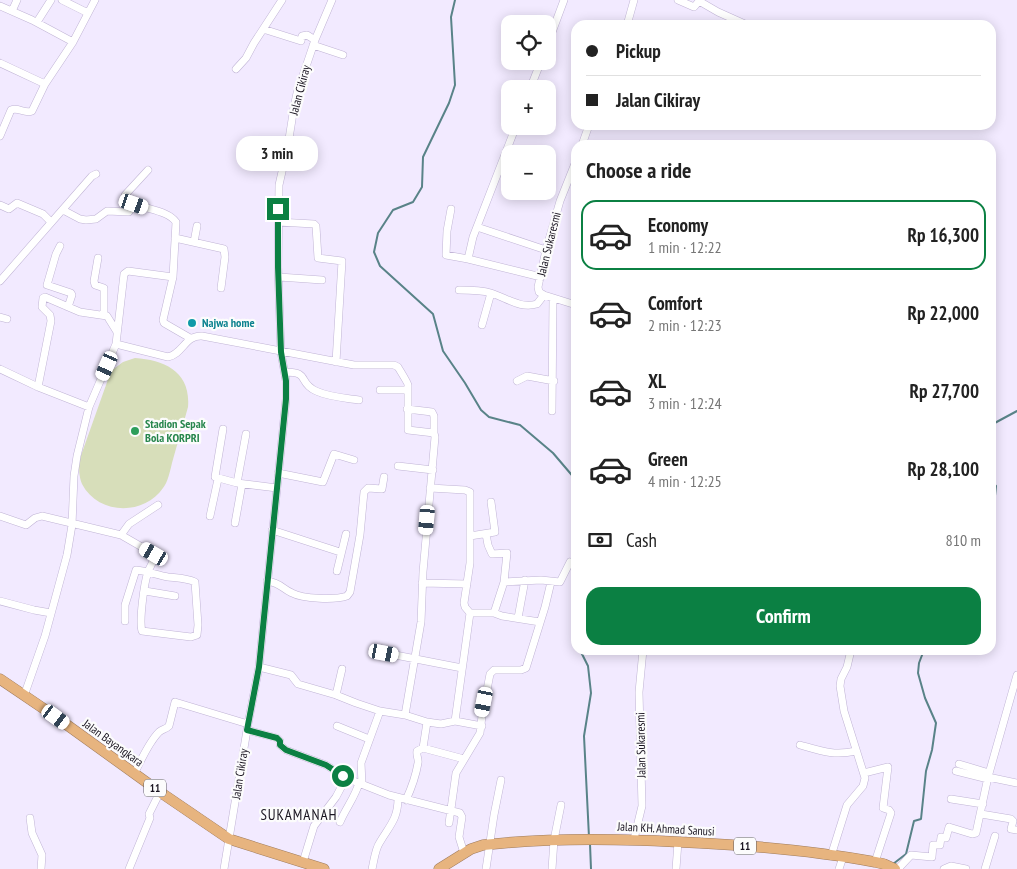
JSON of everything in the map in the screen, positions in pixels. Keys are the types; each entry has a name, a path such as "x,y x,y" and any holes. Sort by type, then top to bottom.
{"highway":[{"name":"Jalan Bayangkara","path":"0,679 134,774 229,838 324,869"},
{"name":"Jalan KH. Ahmad Sanusi","path":"439,869 477,846 606,838 757,847 843,857 889,866"}],"street":[{"path":"12,11 17,0"},
{"path":"37,22 51,0"},
{"path":"62,0 88,13"},
{"path":"0,136 4,117 13,109 32,111 45,84 73,42 95,0"},
{"path":"236,69 246,58 282,0"},
{"name":"Jalan Cikiray","path":"224,869 247,727 259,667 286,399 285,372 281,352 278,277 279,185 294,107 314,42 332,0"},
{"path":"556,22 564,0"},
{"path":"628,20 634,0"},
{"path":"678,0 694,7 700,1 735,20"},
{"path":"0,6 37,22 73,42"},
{"path":"263,29 301,41 303,36 307,35 314,42 343,55"},
{"path":"0,63 45,84"},
{"path":"468,259 477,227 513,135"},
{"path":"148,170 125,195 126,200 172,217 176,222 172,277 163,320 164,323 190,338"},
{"path":"0,280 92,176 96,174"},
{"name":"Jalan Sukaresmi","path":"571,174 560,201 546,250 538,290 544,295 571,303"},
{"path":"0,205 9,209 17,203 43,214 51,222"},
{"path":"63,210 82,220 93,220 107,211 129,212 134,204"},
{"path":"451,209 447,231 446,255 540,277"},
{"path":"278,222 314,224 318,258 342,261 336,362"},
{"path":"194,242 197,226"},
{"path":"477,227 546,250"},
{"path":"175,238 225,250 221,288"},
{"path":"60,246 46,285 71,293 68,307"},
{"path":"98,258 94,281 96,285 104,288 104,315"},
{"path":"24,696 52,613 67,555 72,525 75,466 89,407 116,344 124,272 172,277"},
{"path":"278,277 322,280"},
{"path":"459,290 479,290 506,297 511,302 532,305 539,303 544,295"},
{"path":"482,325 491,293"},
{"path":"38,388 51,321 50,315 42,308 42,299 46,297 80,312 104,315 110,319 117,332"},
{"path":"552,411 554,298"},
{"path":"116,344 168,357 176,354 190,338 202,336 354,365 396,366 407,382 408,430 434,432"},
{"path":"0,369 38,388 89,407"},
{"path":"285,372 302,374 308,387 318,392 359,400"},
{"path":"517,381 527,376 554,381"},
{"path":"380,390 408,390"},
{"path":"405,715 421,622 422,583 433,470 434,432 434,416 432,412 407,409"},
{"path":"223,429 214,474 218,479 240,484 277,488"},
{"path":"235,522 246,434"},
{"path":"278,473 323,482 334,454 354,460"},
{"path":"398,466 433,470"},
{"path":"267,582 280,584 289,592 298,596 345,598 349,595 360,535 364,492 368,488 382,489 384,478"},
{"path":"210,516 218,479"},
{"path":"430,488 468,491 470,502 470,563 464,605 470,613 455,721"},
{"path":"470,536 493,533 495,530 491,502"},
{"path":"121,535 129,524 158,505"},
{"path":"0,516 26,525 34,518 42,516 72,525 121,535 154,554 154,560 148,572 145,591 142,631 191,637 197,635 195,582 148,572 138,570 134,572 125,605 125,622"},
{"path":"272,530 340,552"},
{"path":"337,571 340,552 346,534"},
{"path":"486,534 492,554 508,553 504,582 494,613"},
{"path":"504,582 525,580 561,582 570,562"},
{"path":"518,618 525,580"},
{"path":"449,823 456,773 480,734 491,672 494,670 521,670 526,668 551,582"},
{"path":"422,583 467,584"},
{"path":"145,591 175,596"},
{"path":"0,601 52,613"},
{"path":"470,613 494,613 540,622"},
{"path":"384,653 462,668"},
{"name":"Jalan Sukaresmi","path":"634,839 642,800 639,687 642,655"},
{"path":"831,856 847,806 863,786 865,778 844,711 840,686 850,655"},
{"path":"259,667 291,675 298,684 380,711 441,724 455,721 482,726"},
{"path":"336,695 342,669"},
{"path":"864,772 888,767 883,808 891,814 889,866 911,855 932,857 933,845 940,845 940,838 946,838 949,827 972,834 976,833 989,776 1017,676"},
{"path":"134,774 146,750 159,733 169,726 175,702 180,703 277,738 280,741 280,745 286,750 326,765 346,778 398,798 461,814 459,837 464,853"},
{"path":"340,822 344,811 361,783 360,763 380,711"},
{"path":"423,748 428,722"},
{"path":"337,726 369,739"},
{"path":"800,745 828,753 838,754 856,751"},
{"path":"406,800 419,761 416,755 417,751 423,748 464,759"},
{"path":"957,768 1017,783"},
{"path":"303,862 312,837 312,830 336,797 346,778"},
{"path":"486,869 501,780"},
{"path":"129,868 150,818 149,814 160,792"},
{"path":"372,869 379,843 395,819 398,809 398,798"},
{"path":"951,799 983,804"},
{"path":"552,869 554,840 561,805"},
{"path":"981,814 1011,819 1013,821 1011,829 1017,830"},
{"path":"30,818 32,833 42,855 41,869"},
{"path":"985,869 995,836"},
{"path":"676,869 678,842"},
{"path":"839,869 843,857"},
{"path":"944,869 951,866 966,869"}],"green space":[{"name":"Stadion Sepak Bola KORPRI","path":"135,358 166,365 174,370 185,385 188,395 188,407 165,486 145,504 121,508 99,502 89,494 81,481 79,461 111,371 123,362"}],"waterway":[{"path":"455,0 451,17 455,85 449,103 423,157 422,187 413,202 393,210 378,233 374,252 380,266 433,314 443,351 481,410 489,417 520,425 553,453 571,474"},
{"path":"996,422 1017,411"},
{"path":"582,655 588,666 591,693 584,736 589,837"},
{"path":"893,864 906,854 914,821 921,819 926,771 932,750 936,723 925,698 918,673 922,655"},
{"path":"590,844 591,869"}],"place":[{"name":"Najwa home","path":"192,323"},
{"name":"Stadion Sepak Bola KORPRI","path":"135,431"}],"district":[{"name":"SUKAMANAH","path":"299,815"}],"route":[{"path":"278,209 281,352 286,381 286,399 259,667 247,730 277,738 280,741 280,745 286,750 326,765 343,776"}]}
